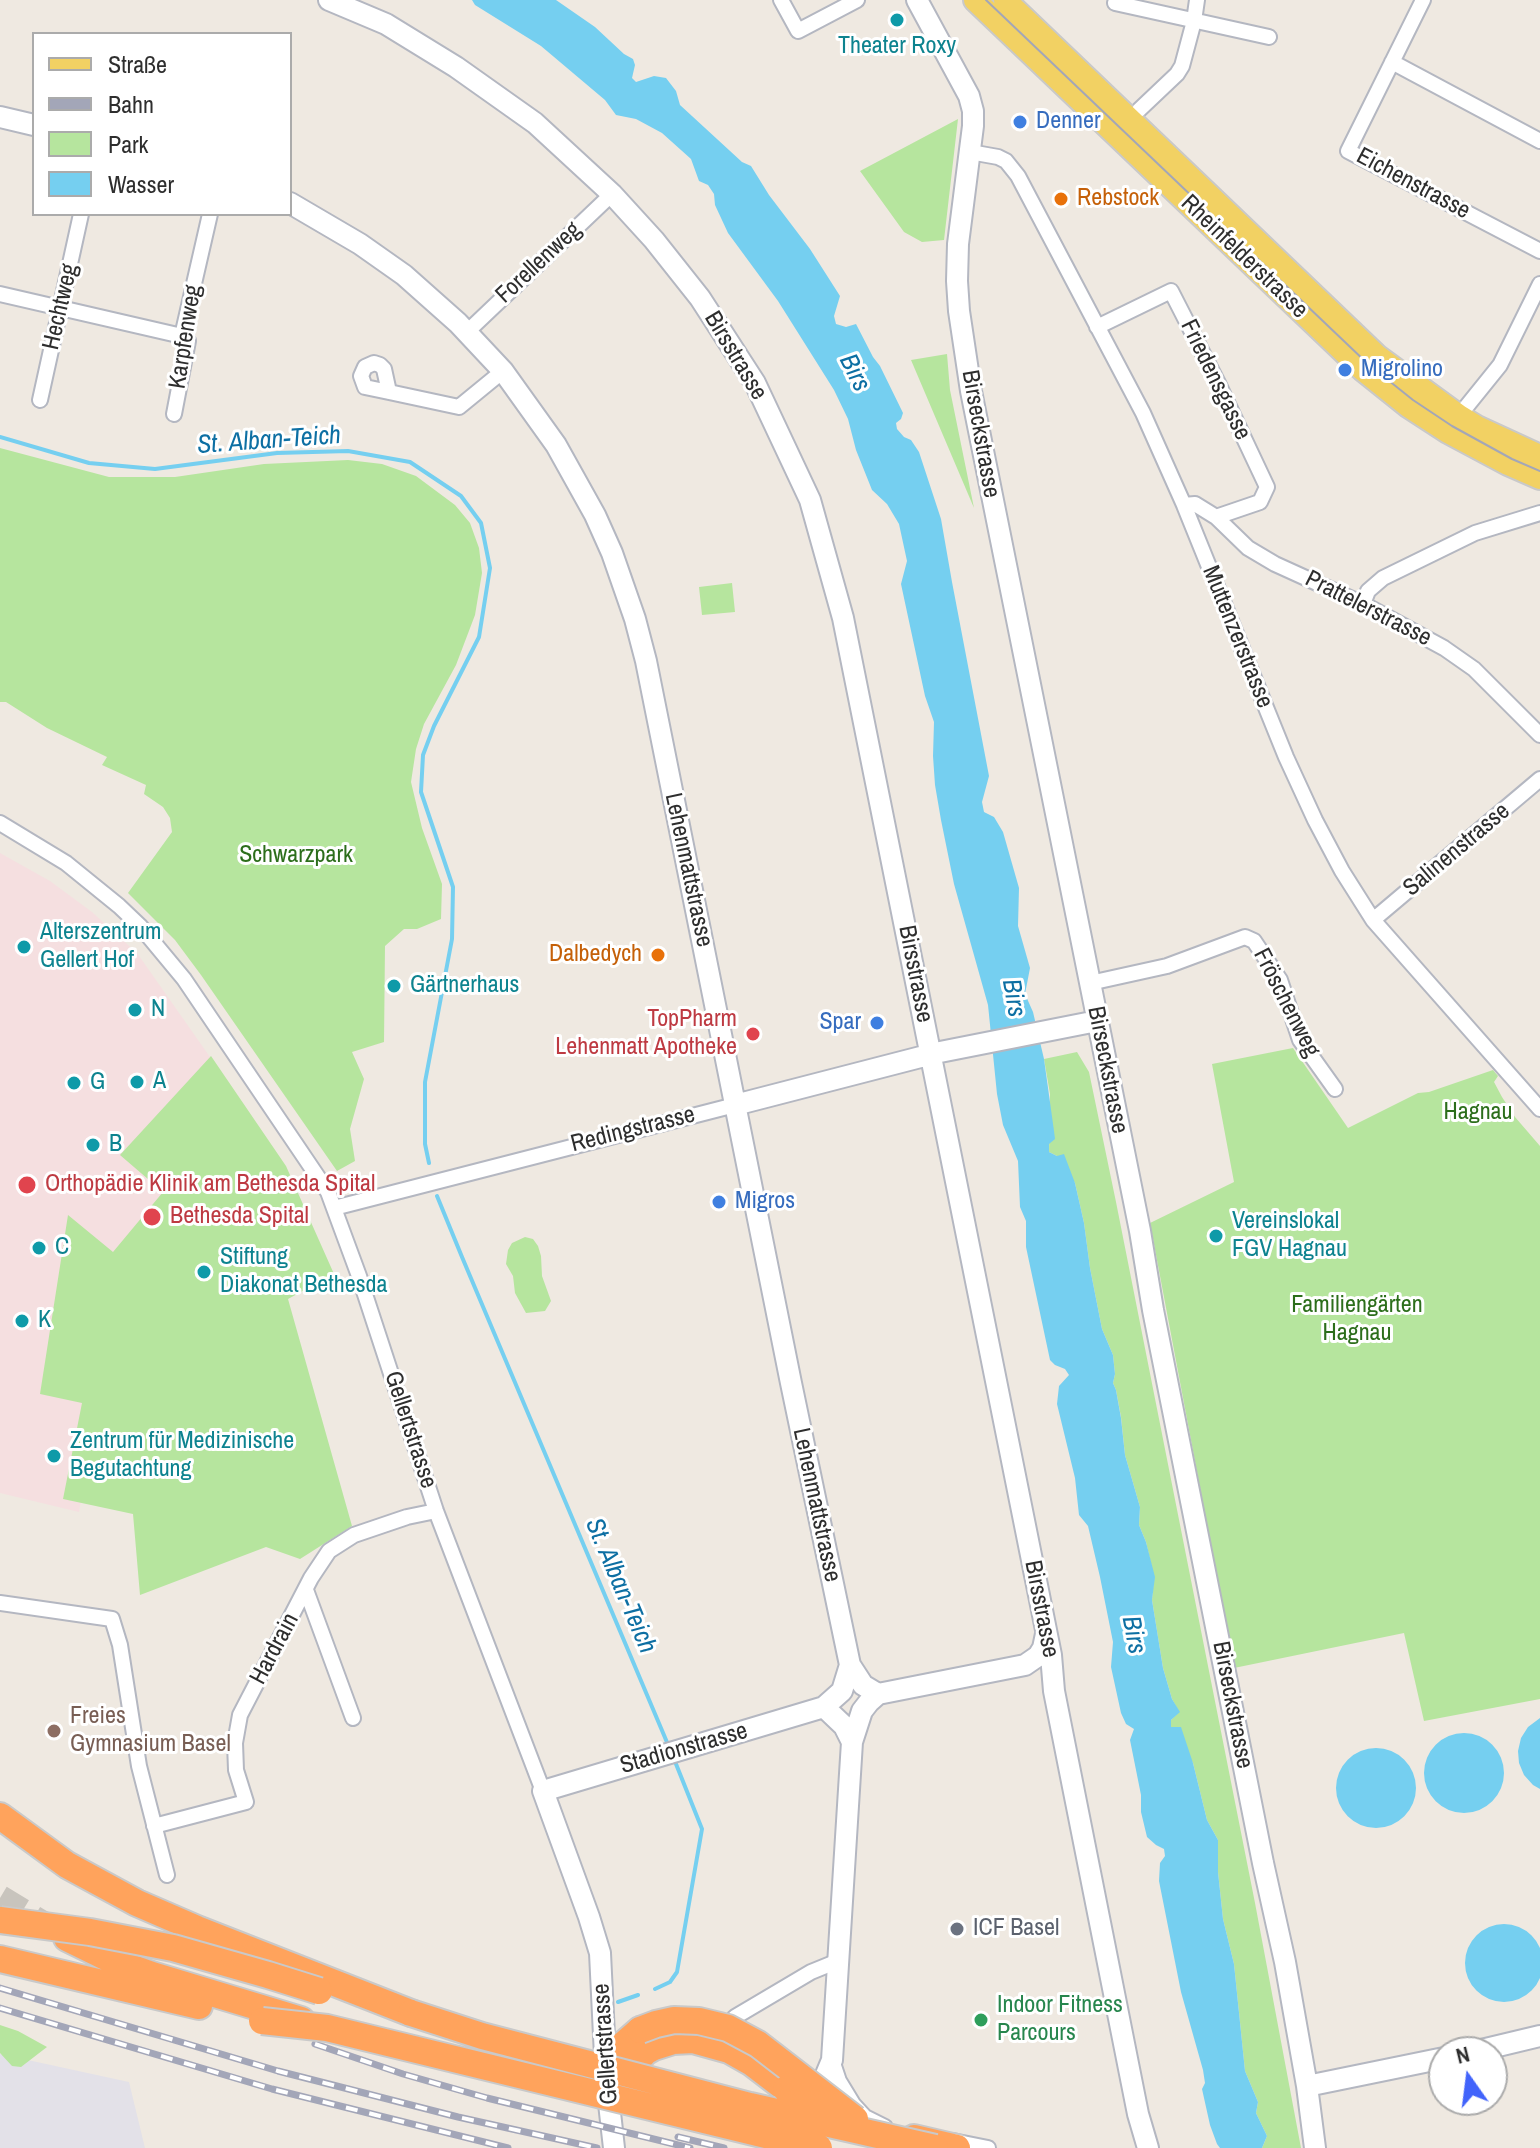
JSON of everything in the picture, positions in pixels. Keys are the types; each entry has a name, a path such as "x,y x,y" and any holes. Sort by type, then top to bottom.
{"highway":[{"path":"0,1816 67,1865 137,1903 411,2013 482,2036 750,2106 935,2148"},
{"path":"0,1920 90,1932 173,1948 364,2004 411,2013"},
{"path":"67,1938 116,1962 265,2015"},
{"path":"0,1959 327,2028 819,2148"},
{"path":"647,2039 656,2024 674,2020 699,2021 728,2028 758,2044 855,2119 891,2132 957,2148"},
{"path":"614,2080 611,2059 617,2050 647,2039 693,2040 729,2050 752,2063 857,2148"}],"main road":[{"name":"Rheinfelderstrasse","path":"975,0 1363,370 1408,406 1454,424 1477,427 1540,456"},
{"name":"Rheinfelderstrasse","path":"1005,0 1377,356 1454,424 1508,464 1540,478"}],"street":[{"name":"Birsstrasse","path":"329,0 386,24 456,67 535,123 612,194 700,298 755,383 810,500 843,618 941,1052 1053,1665 1054,1691 1138,2114 1148,2148"},
{"path":"781,0 798,31 857,0"},
{"name":"Birseckstrasse","path":"917,0 969,96 973,126 958,244 959,311 971,391 1090,983 1088,1022 1140,1231 1162,1355 1285,1962 1315,2148"},
{"path":"1139,110 1182,66 1197,0"},
{"name":"Eichenstrasse","path":"1423,0 1348,151 1540,251"},
{"path":"1115,3 1269,37"},
{"path":"1392,62 1540,141"},
{"path":"0,117 32,125"},
{"name":"Muttenzerstrasse","path":"970,152 998,157 1011,166 1143,413 1184,505 1286,757 1342,871 1373,920 1540,1109"},
{"name":"Forellenweg","path":"467,332 612,194"},
{"name":"Lehenmattstrasse","path":"292,204 360,244 404,275 467,332 503,371 556,445 578,482 612,553 646,661 850,1665"},
{"name":"Hechtweg","path":"40,400 81,216"},
{"name":"Karpfenweg","path":"174,414 188,341 182,336 210,216"},
{"path":"1454,424 1500,365 1540,284"},
{"name":"Friedensgasse","path":"1097,327 1171,291 1267,487 1260,502 1216,517"},
{"path":"0,294 182,336"},
{"path":"389,392 459,407 503,371"},
{"name":"Prattelerstrasse","path":"1184,505 1195,504 1216,517 1248,548 1275,564 1363,604 1444,648 1474,669 1540,735"},
{"path":"1363,604 1368,591 1398,570 1475,533 1540,513"},
{"name":"Salinenstrasse","path":"1373,920 1540,779"},
{"name":"Gellertstrasse","path":"0,823 66,863 119,906 145,933 211,1017 322,1183 334,1208 436,1511 597,1940 614,2080 610,2107 614,2148"},
{"name":"Fröschenweg","path":"1090,983 1167,966 1245,937 1254,941 1280,980 1300,1040 1335,1089"},
{"name":"Redingstrasse","path":"334,1208 941,1052 1088,1022"},
{"name":"Hardrain","path":"154,1826 246,1802 236,1770 235,1743 240,1715 329,1551 354,1535 436,1511"},
{"name":"Hardrain","path":"306,1590 353,1718"},
{"path":"0,1603 112,1619 120,1645 139,1766 167,1875"},
{"path":"614,2080 647,2075 770,2108 781,2109 809,2099 822,2084 832,2060 852,1742 862,1711 878,1694 1025,1665 1038,1656 1046,1633"},
{"path":"850,1665 863,1685 878,1694"},
{"path":"850,1665 842,1691 824,1707 844,1726 852,1742"},
{"path":"1025,1665 1045,1677 1054,1691"},
{"name":"Stadionstrasse","path":"543,1791 824,1707"},
{"path":"735,2017 811,1972 838,1961"},
{"path":"1508,2044 1540,2036"},
{"path":"832,2060 839,2081 853,2104 865,2117 880,2126 988,2148"},
{"path":"1307,2086 1428,2061"}],"shaded area":[{"name":"Bethesda Spital","path":"0,853 50,881 92,912 137,953 284,1168 264,1294 83,1488 79,1512 0,1493"},
{"path":"0,2054 129,2082 145,2148 0,2148"}],"green space":[{"path":"958,119 944,240 922,242 904,232 860,171"},
{"path":"947,354 950,390 974,508 911,360"},
{"name":"Schwarzpark","path":"0,448 109,477 175,477 264,464 348,460 382,464 416,476 455,505 470,523 479,548 482,573 475,615 456,665 424,724 411,782 422,828 442,884 441,919 417,929 404,929 385,946 384,1042 352,1052 364,1079 350,1129 355,1161 337,1171 175,940 128,893 172,832 170,818 163,807 144,794 146,785 102,765 107,757 47,728 6,702 0,702"},
{"path":"732,583 735,612 702,615 699,587"},
{"name":"Familiengärten Hagnau","path":"1293,1048 1348,1128 1418,1093 1493,1070 1498,1076 1494,1082 1502,1097 1540,1146 1540,1699 1424,1721 1404,1633 1234,1668 1150,1223 1234,1182 1212,1064"},
{"path":"1077,1052 1089,1072 1116,1202 1301,2148 1262,2148 1267,2136 1256,2113 1258,2102 1245,2071 1234,1964 1223,1919 1218,1840 1207,1820 1193,1763 1171,1728 1171,1720 1179,1712 1163,1668 1152,1600 1154,1577 1139,1525 1140,1507 1125,1455 1113,1383 1113,1355 1102,1329 1075,1183 1057,1156 1049,1152 1050,1094 1044,1059"},
{"path":"211,1056 286,1166 334,1274 288,1299 352,1526 300,1559 266,1547 140,1595 133,1514 63,1499 82,1403 40,1394 68,1215 113,1252 163,1192 120,1155"},
{"path":"525,1237 533,1239 541,1256 542,1276 551,1301 545,1311 526,1313 515,1293 513,1276 506,1264 512,1243"},
{"path":"0,2025 47,2047 21,2067 12,2066 0,2053"}],"water":[{"name":"Birs","path":"472,0 556,0 633,59 632,78 636,82 654,76 666,78 676,91 680,105 742,162 751,166 810,249 840,296 834,316 836,324 846,327 856,324 903,413 896,423 897,429 911,440 919,452 941,519 989,776 982,802 984,812 994,817 1003,832 1019,888 1018,926 1030,968 1025,994 1033,1012 1044,1059 1055,1139 1049,1144 1049,1152 1057,1156 1064,1154 1075,1183 1102,1329 1113,1355 1113,1383 1125,1455 1140,1507 1139,1525 1155,1577 1152,1600 1163,1668 1172,1699 1180,1712 1171,1720 1171,1727 1181,1727 1207,1820 1218,1840 1223,1919 1234,1964 1245,2071 1258,2102 1256,2113 1267,2136 1262,2148 1220,2148 1210,2125 1202,2089 1205,2083 1203,2070 1181,1992 1159,1881 1164,1849 1147,1837 1130,1740 1134,1729 1126,1724 1121,1713 1111,1667 1113,1642 1100,1577 1088,1526 1079,1515 1075,1478 1057,1404 1059,1386 1069,1375 1050,1360 1026,1247 1026,1221 1020,1207 1018,1161 1003,1125 997,1094 988,1005 954,884 941,820 935,785 934,722 925,696 901,584 907,561 899,524 887,504 872,490 848,419 834,390 778,301 728,233 715,205 714,194 708,185 699,181 691,159 662,133 636,119 616,115 605,100 541,46 475,5"},
{"path":"1540,1718 1540,1789 1524,1775 1518,1751 1528,1727"},
{"path":"1456,1733 1472,1733 1486,1740 1497,1751 1504,1765 1501,1788 1486,1806 1472,1813 1456,1813 1442,1806 1431,1795 1424,1781 1424,1765 1431,1751 1442,1740"},
{"path":"1376,1748 1391,1751 1404,1760 1413,1773 1416,1788 1413,1803 1404,1816 1391,1825 1376,1828 1361,1825 1348,1816 1339,1803 1336,1788 1339,1773 1348,1760 1361,1751"},
{"path":"1504,1924 1519,1927 1532,1935 1540,1948 1540,1978 1526,1996 1512,2001 1496,2001 1482,1996 1471,1985 1466,1971 1466,1955 1471,1941 1482,1930"}],"waterway":[{"name":"St. Alban-Teich","path":"0,437 89,463 155,469 277,453 348,451 410,462 461,496 481,523 490,568 479,637 434,726 423,755 421,792 453,887 452,939 425,1082 425,1144 429,1163"},
{"name":"St. Alban-Teich","path":"437,1196 669,1747"},
{"name":"St. Alban-Teich","path":"655,1989 670,1982 677,1972 702,1829 674,1759"},
{"name":"St. Alban-Teich","path":"618,2002 638,1995"}],"tunnel":[{"path":"0,1898 48,1927"}],"tram line":[{"path":"986,0 1368,364 1452,426 1540,471"}],"railway":[{"path":"0,1988 278,2071 458,2117 597,2148"},
{"path":"0,2008 272,2089 508,2148"},
{"path":"315,2044 487,2098 690,2148"},
{"path":"678,2137 724,2148"}],"place":[{"name":"Theater Roxy","path":"897,20"},
{"name":"Denner","path":"1020,122"},
{"name":"Rebstock","path":"1061,199"},
{"name":"Migrolino","path":"1345,370"},
{"name":"Alterszentrum Gellert Hof","path":"24,947"},
{"name":"Dalbedych","path":"658,955"},
{"name":"Gärtnerhaus","path":"394,986"},
{"name":"N","path":"135,1010"},
{"name":"Spar","path":"877,1023"},
{"name":"TopPharm Lehenmatt Apotheke","path":"753,1034"},
{"name":"A","path":"137,1082"},
{"name":"G","path":"74,1083"},
{"name":"B","path":"93,1145"},
{"name":"Orthopädie Klinik am Bethesda Spital","path":"27,1185"},
{"name":"Migros","path":"719,1202"},
{"name":"Bethesda Spital","path":"152,1217"},
{"name":"Vereinslokal FGV Hagnau","path":"1216,1236"},
{"name":"C","path":"39,1248"},
{"name":"Stiftung Diakonat Bethesda","path":"204,1272"},
{"name":"K","path":"22,1321"},
{"name":"Zentrum für Medizinische Begutachtung","path":"54,1456"},
{"name":"Freies Gymnasium Basel","path":"54,1731"},
{"name":"ICF Basel","path":"957,1929"},
{"name":"Indoor Fitness Parcours","path":"981,2020"}],"park label":[{"name":"Hagnau","path":"1478,1113"}]}
